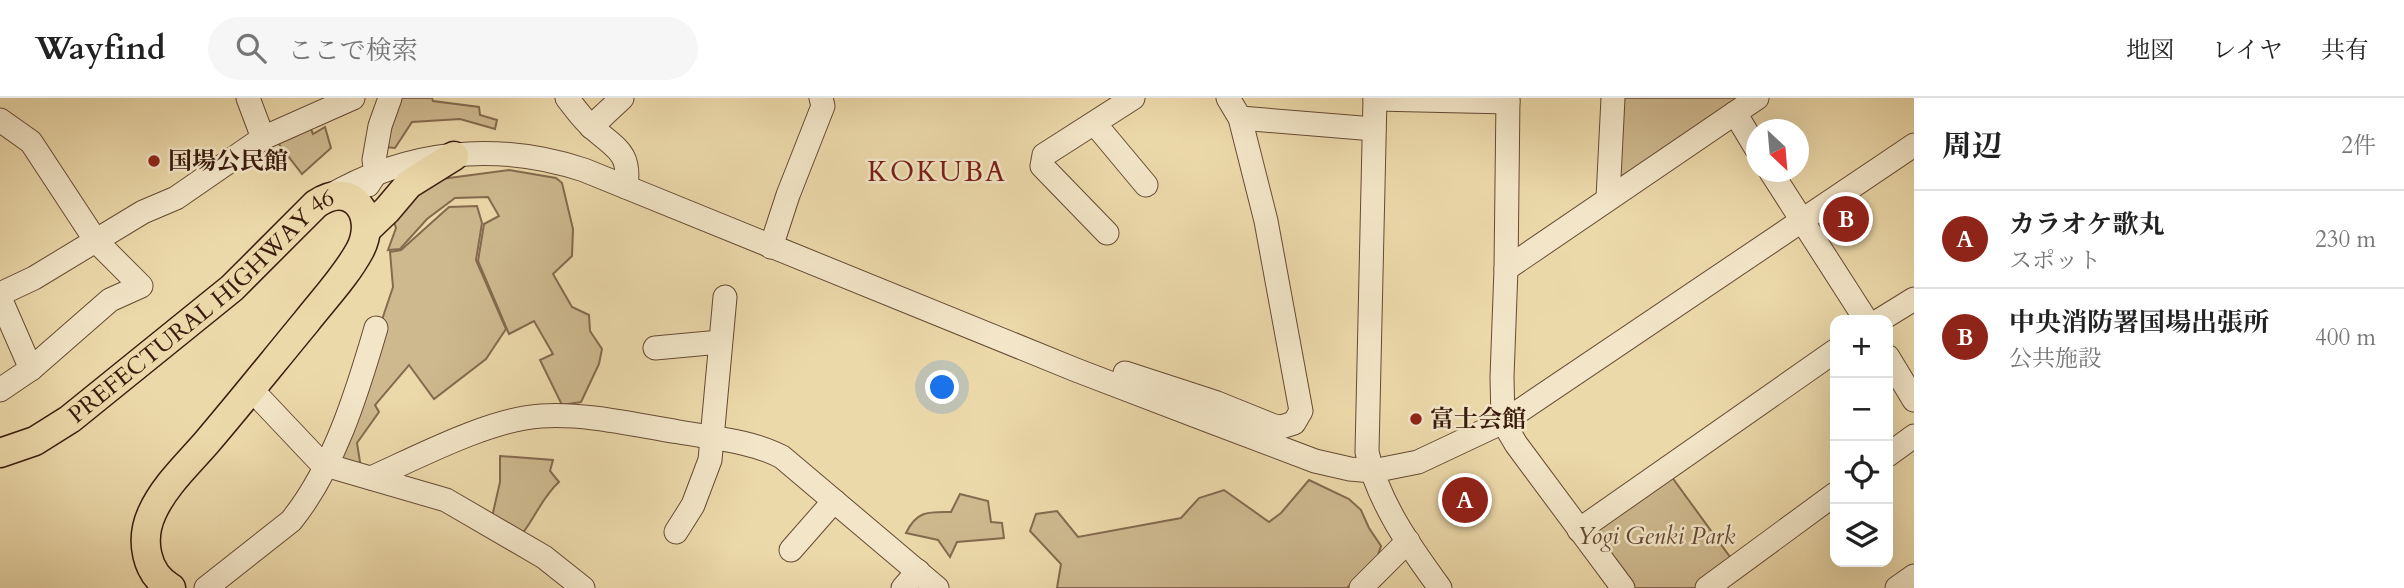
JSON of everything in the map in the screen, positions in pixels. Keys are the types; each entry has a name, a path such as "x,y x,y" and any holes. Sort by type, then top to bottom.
{"main road":[{"path":"364,218 387,211 409,184 454,156"},
{"name":"PREFECTURAL HIGHWAY 46","path":"0,453 34,442 70,419 232,288 309,210 326,198 345,197 353,200 364,218 362,246 348,269 167,489 152,512 145,538 146,552 159,584"}],"street":[{"path":"248,98 263,138"},
{"path":"31,369 0,296 142,212 176,198 263,138 353,98"},
{"path":"364,218 366,189 375,166 380,126 390,98"},
{"path":"567,98 591,127 623,154 627,167 626,187"},
{"path":"591,127 622,98"},
{"path":"771,247 823,106 821,98"},
{"path":"1107,233 1042,166 1044,155 1133,98"},
{"path":"1085,373 1107,368 1217,403 1274,426 1288,426 1298,418 1301,411 1299,391 1266,221 1240,118 1228,98"},
{"path":"1440,588 1390,512 1373,471 1366,441 1375,98 1508,100 1503,422 1623,588"},
{"path":"1608,198 1613,98"},
{"path":"1506,269 1758,98"},
{"path":"1735,113 1746,131"},
{"path":"1240,118 1374,129"},
{"path":"0,120 31,142 96,241 141,286 110,300 31,369 0,390"},
{"path":"1095,124 1146,185"},
{"path":"326,198 375,166 496,152 571,166 1085,373 1315,461 1350,470 1373,471 1418,462 1503,422 1914,145"},
{"path":"1777,182 1863,315"},
{"path":"676,532 693,505 710,460 725,298"},
{"path":"1888,315 1914,299"},
{"path":"206,588 291,521 327,466 363,372 376,328"},
{"path":"655,348 720,342"},
{"path":"1579,530 1830,354"},
{"path":"1893,364 1914,400"},
{"path":"251,389 323,464 446,500 544,557 583,588"},
{"path":"371,478 482,430 539,416 572,416 712,438 782,457 834,501 910,580 937,588"},
{"path":"1893,451 1914,436"},
{"path":"1707,588 1830,498"},
{"path":"792,550 834,501"},
{"path":"1361,588 1408,541"},
{"path":"1897,588 1914,576"}],"green space":[{"path":"398,98 432,98 433,101 479,107 480,115 497,120 495,129 460,119 412,122 395,148 385,147"},
{"path":"1620,98 1747,98 1624,183 1618,178"},
{"path":"308,122 313,134 325,127 331,148 302,174 275,139"},
{"path":"509,170 556,178 562,183 573,229 572,256 553,274 572,307 589,315 590,331 602,349 599,364 581,402 562,405 540,360 553,354 534,321 509,334 478,261 484,224 499,216 488,197 455,198 427,219 400,249 388,250 396,228 393,219 434,180"},
{"path":"477,206 482,223 476,260 506,329 486,359 434,399 409,365 375,405 379,412 357,443 361,468 345,467 337,454 393,287 390,252 401,250 449,207"},
{"path":"500,456 553,460 550,471 559,482 522,534 492,517 500,482"},
{"name":"Yogi Genki Park","path":"1666,469 1733,561 1695,588 1632,588 1590,522"},
{"path":"1309,480 1349,499 1361,510 1381,546 1377,558 1347,588 1057,588 1061,564 1030,531 1036,514 1057,511 1078,537 1181,518 1199,498 1224,490 1269,522 1281,513"},
{"path":"960,494 988,501 991,522 1002,523 1004,538 957,542 950,557 938,540 906,533 919,516 951,512"}],"place":[{"name":"国場公民館","path":"154,161"},
{"name":"中央消防署国場出張所","path":"1846,219"},
{"name":"富士会館","path":"1416,419"},
{"name":"カラオケ歌丸","path":"1465,500"}],"district":[{"name":"KOKUBA","path":"937,171"}]}
